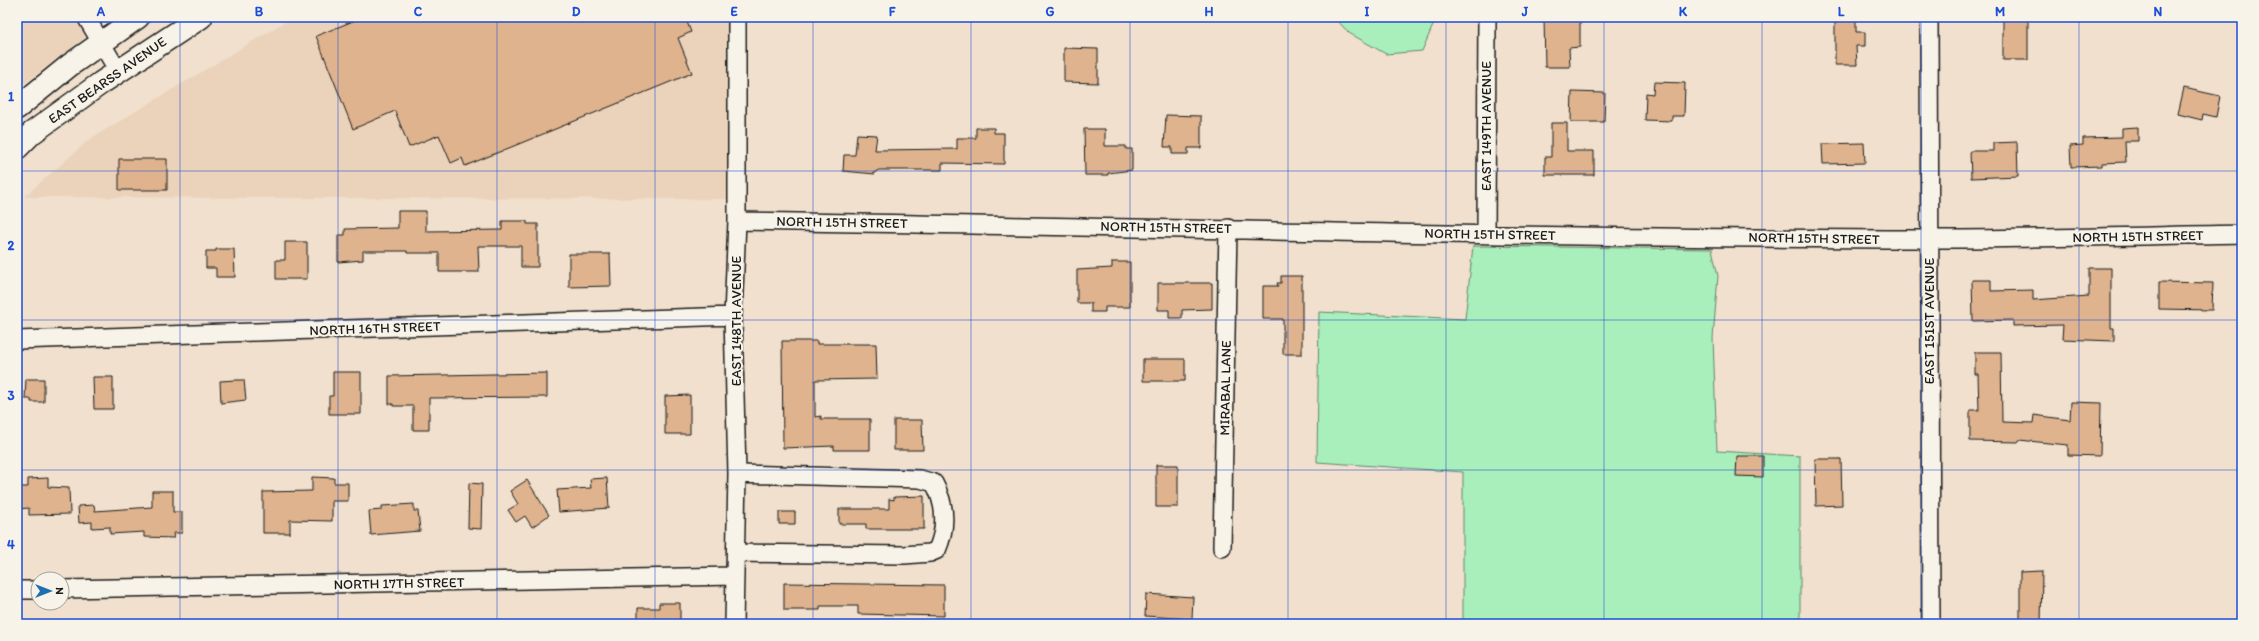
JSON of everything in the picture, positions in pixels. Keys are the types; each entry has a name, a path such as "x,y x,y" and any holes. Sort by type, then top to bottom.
{"main road":[{"path":"17,108 100,42 138,17"},
{"name":"EAST BEARSS AVENUE","path":"17,148 32,133 118,71 201,17"}],"street":[{"path":"86,17 118,71"},
{"name":"EAST 148TH AVENUE","path":"734,624 737,474 733,316 737,221 737,17"},
{"name":"EAST 149TH AVENUE","path":"1486,235 1487,17"},
{"name":"EAST 151ST AVENUE","path":"1929,17 1928,239 1931,624"},
{"name":"NORTH 15TH STREET","path":"737,221 1228,228 1486,235 1928,239 2242,234"},
{"name":"MIRABAL LANE","path":"1222,548 1228,228"},
{"name":"NORTH 16TH STREET","path":"17,340 733,316"},
{"path":"736,553 904,555 930,553 937,550 944,534 944,518 940,494 934,483 920,478 737,474"},
{"name":"NORTH 17TH STREET","path":"70,590 735,576"},
{"path":"17,590 30,590"}],"shaded area":[{"path":"17,17 75,17 86,37 17,89"},
{"path":"293,17 727,17 728,199 24,197 90,139"}],"green space":[{"path":"1334,17 1434,17 1434,23 1422,51 1386,54 1349,33"},
{"path":"1473,246 1712,249 1718,276 1713,338 1717,451 1800,456 1800,624 1463,624 1463,472 1317,462 1319,312 1465,319"}],"building":[{"path":"363,17 685,17 691,32 678,38 692,73 465,166 462,158 451,163 439,135 409,147 395,111 353,129 316,36"},
{"path":"1544,17 1580,17 1580,47 1569,48 1570,67 1545,67"},
{"path":"2003,17 2028,17 2028,60 2003,60"},
{"path":"1835,19 1856,19 1856,32 1865,32 1865,46 1856,46 1857,65 1835,65"},
{"path":"1064,48 1098,49 1098,83 1064,82"},
{"path":"1654,82 1685,83 1684,116 1672,116 1672,121 1645,120 1646,93 1653,94"},
{"path":"2184,88 2220,96 2216,117 2203,114 2202,120 2178,114"},
{"path":"1572,92 1605,93 1604,122 1571,122"},
{"path":"1166,115 1201,116 1201,148 1188,148 1188,154 1172,154 1172,147 1164,147"},
{"path":"1551,123 1567,123 1567,151 1594,151 1594,175 1545,175 1545,157 1551,157"},
{"path":"2138,127 2138,141 2125,141 2126,162 2102,163 2102,166 2071,167 2070,146 2083,145 2083,138 2122,137 2122,128"},
{"path":"976,128 994,128 994,133 1004,133 1004,164 942,163 942,170 879,170 875,172 875,174 843,171 844,155 855,155 857,134 877,135 875,150 957,149 957,138 976,138"},
{"path":"1084,129 1105,129 1105,146 1126,146 1126,149 1132,149 1132,170 1108,173 1108,175 1085,175"},
{"path":"2017,142 2018,176 1971,178 1970,151 1993,151 1993,143"},
{"path":"1864,143 1865,163 1823,164 1822,144"},
{"path":"119,159 167,159 167,190 119,190"},
{"path":"398,211 426,211 426,231 502,230 502,221 527,221 527,224 538,224 538,267 521,267 521,246 478,246 479,272 439,272 439,253 363,251 363,260 338,262 338,235 345,235 345,229 398,228"},
{"path":"285,242 307,242 307,279 276,279 276,260 285,260"},
{"path":"216,249 234,249 235,277 216,277 216,268 206,268 206,251 216,251"},
{"path":"569,254 610,254 611,286 569,287"},
{"path":"1112,262 1130,262 1130,307 1105,307 1105,312 1091,312 1091,303 1077,303 1077,270 1112,268"},
{"path":"2089,268 2111,268 2111,328 2114,328 2114,341 2062,339 2063,325 2013,326 2013,320 1973,321 1972,280 1991,280 1991,291 2033,290 2033,300 2089,296"},
{"path":"1281,276 1302,276 1302,354 1283,354 1283,319 1263,319 1263,286 1278,286 1277,283 1281,283"},
{"path":"2159,282 2213,283 2212,310 2159,309"},
{"path":"1158,283 1212,283 1212,309 1182,310 1182,318 1169,318 1169,310 1158,310"},
{"path":"782,341 817,341 817,344 876,344 877,379 815,380 815,417 821,416 821,419 870,419 870,450 834,450 834,446 783,448"},
{"path":"1975,352 2001,352 2002,422 2033,423 2034,415 2070,420 2071,402 2101,403 2100,456 2068,455 2068,445 2019,440 2019,442 1970,441 1970,410 1979,410 1978,374 1975,374"},
{"path":"1143,359 1185,359 1185,381 1143,381"},
{"path":"333,372 361,372 361,414 329,414 329,396 333,396"},
{"path":"547,373 547,397 429,398 429,430 413,430 413,406 393,406 393,404 389,404 389,376"},
{"path":"93,377 113,377 113,409 94,409"},
{"path":"26,379 44,379 44,402 31,402 31,399 25,399"},
{"path":"244,380 246,400 221,403 220,381"},
{"path":"690,395 690,434 665,434 665,396"},
{"path":"894,420 922,420 923,450 894,450"},
{"path":"1737,456 1763,456 1763,477 1736,476"},
{"path":"1815,459 1841,459 1842,505 1816,506"},
{"path":"1156,465 1178,465 1178,507 1156,507"},
{"path":"312,477 334,478 334,483 348,483 348,501 332,501 332,521 290,520 290,533 263,533 263,492 312,491"},
{"path":"48,478 48,487 69,488 70,514 29,515 29,508 18,509 17,487 28,487 28,479"},
{"path":"607,478 609,508 559,512 557,490 591,488 590,479"},
{"path":"527,480 549,515 532,527 525,516 516,522 508,510 518,504 510,491"},
{"path":"469,483 482,484 481,529 468,528"},
{"path":"152,491 173,491 173,512 182,512 182,533 173,533 174,538 144,537 144,532 110,534 110,527 92,528 92,522 79,523 78,506 94,505 95,511 152,507"},
{"path":"924,496 924,529 866,529 866,524 839,524 839,509 889,509 889,499 894,500 894,497"},
{"path":"414,504 414,511 418,511 420,531 371,535 369,511 382,510 382,506"},
{"path":"779,512 795,512 795,524 779,524"},
{"path":"2042,571 2041,624 2020,624 2020,572"},
{"path":"784,583 944,585 944,616 858,614 858,606 820,606 820,610 784,610"},
{"path":"1146,594 1193,597 1192,619 1145,616"},
{"path":"659,603 680,603 680,624 638,624 638,608 659,608"}]}
